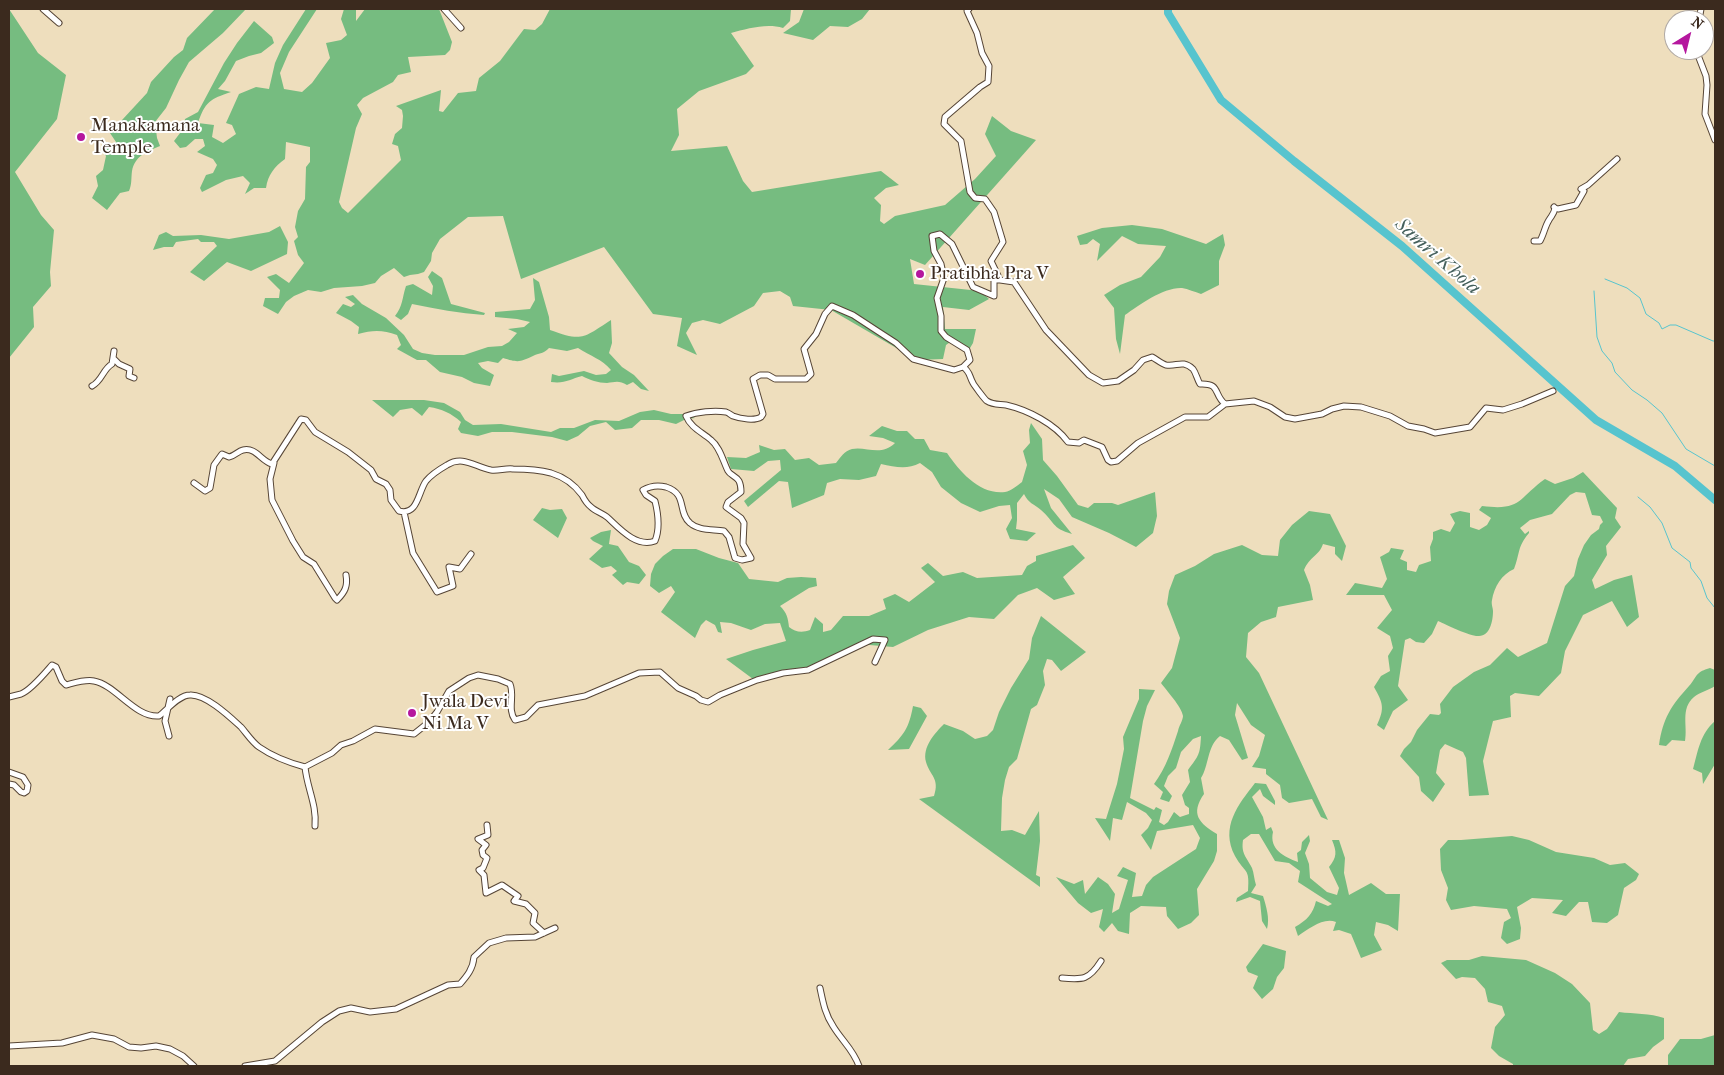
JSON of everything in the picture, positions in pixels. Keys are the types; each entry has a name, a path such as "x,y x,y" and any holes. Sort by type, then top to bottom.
{"street":[{"path":"43,9 58,23"},
{"path":"444,9 461,28"},
{"path":"969,9 967,11 977,33 982,53 989,66 988,82 945,117 944,124 960,141 970,192 975,198 986,199 994,212 1003,242 991,261 1000,280"},
{"path":"1700,60 1706,76 1707,85 1705,114 1715,140"},
{"path":"1534,242 1540,241 1544,234 1549,220 1554,214 1554,207 1558,210 1576,205 1584,191 1580,189 1588,185 1616,159"},
{"path":"346,575 346,589 337,600 314,564 303,557 293,542 272,500 270,479 274,463 301,419 306,420 315,432 348,452 371,470 376,479 386,484 390,490 391,500 399,511 404,512 413,509 425,483 430,477 448,464 466,461 490,470 512,468 532,470 551,473 565,478 577,488 590,506 606,516 625,533 635,539 651,543 655,541 658,535 656,508 655,501 646,495 644,490 649,486 660,485 674,489 679,496 686,518 691,524 702,529 724,531 735,558 742,560 751,558 743,544 744,523 741,518 726,507 728,502 741,492 738,479 728,473 713,441 694,428 686,416 695,412 727,412 733,416 754,420 761,417 763,414 752,379 760,375 775,379 806,379 811,374 804,349 816,334 825,314 832,306 853,315 896,343 913,359 954,370 963,367 970,360 967,350 946,338 941,330 941,316 937,298 944,278 941,264 934,251 932,236 940,234 952,244 972,287 994,296 994,280 1014,282 1046,330 1089,375 1103,383 1118,381 1134,370 1143,360 1152,357 1167,365 1182,363 1195,372 1200,384 1211,384 1216,388 1220,400 1225,404"},
{"path":"92,386 96,384 107,366 112,364 114,351"},
{"path":"114,359 119,364 130,369 129,376 134,378"},
{"path":"963,367 968,370 973,383 985,400 992,404 1005,405 1025,411 1041,419 1060,432 1068,442 1079,443 1084,440 1102,447 1108,460 1111,462 1117,461 1138,443 1185,417 1208,417 1225,404 1254,400 1270,407 1285,417 1295,419 1322,414 1344,406 1361,407 1390,416 1408,426 1435,433 1470,427 1486,408 1503,410 1553,391"},
{"path":"194,483 205,491 210,488 214,465 222,454 229,457 235,456 240,450 249,449 270,464 274,463"},
{"path":"404,512 413,553 437,592 453,586 449,567 460,569 471,554"},
{"path":"9,697 21,694 27,690 42,678 52,665 56,667 62,681 66,685 92,680 109,688 128,703 152,716 159,716 188,694 199,696 220,708 257,746 305,767 332,753 341,745 354,741 375,729 414,734 429,722 449,691 468,678 478,675 498,679 510,684 513,691 511,715 515,720 526,717 538,705 585,696 639,673 660,672 678,688 708,702 757,680 783,673 808,670 873,639 885,640 875,662"},
{"path":"168,736 165,721 170,699"},
{"path":"305,767 306,778 315,805 314,826"},
{"path":"9,772 23,777 28,785 27,791 21,792 14,785 9,784"},
{"path":"488,825 488,835 478,839 486,845 482,850 486,858 483,868 479,870 484,874 486,893 502,885 518,896 514,901 526,904 535,913 533,923 544,933"},
{"path":"245,1066 275,1061 322,1022 339,1011 351,1008 370,1012 396,1009 448,986 460,984 470,972 474,957 488,943 506,938 535,937 555,928"},
{"path":"1062,978 1084,978 1091,974 1100,961"},
{"path":"820,988 824,1009 834,1028 856,1055 859,1066"},
{"path":"9,1046 62,1043 92,1035 114,1039 128,1047 156,1046 170,1049 183,1056 194,1066"}],"green space":[{"path":"9,9 38,53 66,75 57,119 15,172 41,215 54,230 50,272 51,286 33,307 34,327 9,358"},
{"path":"215,9 246,9 223,33 189,62 166,108 155,122 160,146 146,152 136,161 132,171 129,191 120,193 107,210 92,198 98,186 96,176 103,170 106,156 101,148 104,142 111,149 116,142 110,133 147,93 151,82 183,50 187,38"},
{"path":"306,9 317,9 289,52 280,73 284,89 302,92 312,83 330,58 326,43 341,40 347,35 341,19 344,9 356,9 356,21 365,9 439,9 452,42 450,50 445,55 408,57 411,72 398,75 393,82 363,98 357,105 362,114 356,128 339,202 348,213 401,160 398,146 392,144 395,134 402,128 402,110 396,106 441,90 439,111 443,112 458,93 476,91 479,78 500,61 524,29 535,30 542,24 550,9 791,9 790,21 783,28 763,26 731,33 754,66 746,74 699,91 677,109 679,135 671,151 727,146 743,181 752,192 881,171 899,185 886,188 874,198 881,205 880,221 884,224 895,216 945,205 975,179 996,156 985,134 992,116 1011,131 1036,140 925,265 910,259 914,284 980,291 989,299 969,310 943,307 945,329 976,329 973,343 967,353 953,340 946,345 943,359 917,360 831,310 793,306 790,297 780,291 763,293 754,306 720,324 703,320 692,323 686,333 697,355 677,346 682,318 653,314 604,247 521,279 503,216 468,217 440,239 424,272 404,277 394,268 381,276 375,283 334,288 321,292 308,290 286,302 278,314 263,306 265,298 279,298 280,290 267,277 276,274 289,283 304,263 298,255 294,241 298,237 295,227 298,211 305,199 306,167 310,162 310,147 286,142 285,159 272,172 266,188 254,188 245,194 250,183 243,176 226,180 202,192 200,188 206,175 213,173 217,165 213,159 197,152 205,146 203,139 195,139 186,147 180,148 174,141 183,129 185,119 198,112 224,63 254,21 272,37 274,43 261,53 236,61 225,81 218,89 231,92 209,102 203,110 198,123 214,125 212,137 223,143 236,134 232,125 226,123 239,94 256,87 269,89 275,63 283,45"},
{"path":"804,9 870,9 862,19 848,27 830,26 813,40 783,33 799,22"},
{"path":"1132,225 1162,229 1206,244 1223,234 1225,245 1219,261 1219,285 1201,294 1182,288 1167,290 1152,297 1125,315 1120,354 1116,339 1114,308 1104,295 1120,285 1141,277 1160,257 1166,246 1138,244 1122,236 1097,261 1100,244 1093,239 1087,244 1080,245 1077,236 1102,228"},
{"path":"280,226 288,242 287,254 251,271 227,262 204,281 190,272 217,246 214,242 201,242 198,239 176,242 173,247 153,250 159,235 166,232 173,236 201,235 229,239 269,232"},
{"path":"432,271 442,278 451,304 485,313 484,315 412,304 408,314 401,320 395,316 401,305 406,286 413,284 432,295 433,286 428,277"},
{"path":"533,278 539,282 549,317 550,330 576,337 588,334 611,320 612,343 609,353 649,391 641,389 633,382 627,385 619,382 604,383 582,376 564,382 551,382 552,374 559,376 584,371 596,375 606,374 611,370 600,360 578,348 567,351 549,348 542,353 523,360 516,361 503,358 498,363 488,361 478,363 482,368 494,375 490,386 474,383 462,377 440,372 426,360 417,360 397,349 401,345 397,335 378,331 358,334 359,327 336,313 343,304 351,307 355,304 345,297 353,295 362,304 386,318 404,335 413,349 435,355 464,355 488,347 502,346 509,342 517,333 508,329 524,327 530,322 495,317 495,312 530,309 535,300"},
{"path":"372,400 424,400 444,403 460,412 465,420 473,425 501,424 551,432 560,428 574,428 595,420 619,421 640,412 654,410 671,414 686,414 695,418 686,419 676,424 659,420 641,420 632,428 615,430 606,422 590,426 578,436 567,441 552,437 512,432 492,432 478,436 461,433 458,429 461,422 442,410 429,407 422,416 412,408 400,410 393,417"},
{"path":"1031,423 1042,439 1043,460 1078,505 1088,508 1094,503 1118,505 1155,492 1157,516 1153,533 1136,547 1072,517 1059,499 1044,489 1051,508 1072,534 1057,527 1041,510 1029,502 1024,494 1017,503 1016,529 1036,533 1027,541 1010,539 1006,529 1012,518 1010,505 999,506 980,512 961,503 941,487 932,472 920,463 906,467 881,464 876,476 859,480 840,479 827,483 824,495 792,508 788,482 779,481 748,507 744,501 781,470 780,460 768,461 754,471 731,469 727,457 746,458 760,452 759,445 774,450 785,449 795,460 809,458 819,465 836,463 849,450 857,448 879,450 890,447 895,443 883,438 869,436 882,426 897,431 907,431 915,439 924,439 930,450 947,453 958,468 979,486 987,490 1005,492 1022,482 1027,465 1023,451 1030,443 1029,430"},
{"path":"1583,472 1617,508 1615,518 1621,527 1606,546 1607,555 1592,580 1595,589 1614,580 1632,575 1639,617 1627,627 1612,601 1583,615 1565,651 1561,673 1539,696 1515,693 1510,696 1511,717 1493,721 1483,761 1489,795 1469,796 1466,758 1463,752 1445,744 1440,750 1436,773 1445,784 1433,802 1421,791 1419,777 1400,756 1404,749 1430,714 1439,715 1441,713 1440,704 1453,687 1474,672 1490,665 1507,648 1518,657 1547,643 1565,586 1574,576 1584,545 1603,522 1600,516 1592,515 1585,493 1576,492 1570,495 1552,514 1530,520 1520,528 1525,534 1529,531 1529,533 1521,547 1514,569 1502,578 1495,590 1492,601 1492,619 1486,634 1479,636 1470,635 1438,621 1432,634 1424,643 1416,642 1410,638 1405,640 1398,686 1408,700 1393,711 1384,730 1377,725 1382,706 1374,687 1381,676 1390,671 1388,656 1393,648 1390,636 1377,628 1392,610 1384,595 1346,595 1355,583 1382,588 1387,579 1380,557 1389,552 1391,548 1404,550 1400,559 1407,562 1407,570 1416,572 1419,565 1431,561 1430,547 1433,532 1441,529 1450,532 1455,523 1450,514 1460,511 1470,513 1470,527 1479,530 1487,525 1491,518 1479,510 1482,506 1505,507 1512,505 1545,479 1555,484 1573,478"},
{"path":"542,508 550,510 562,509 567,518 558,538 533,520"},
{"path":"1309,511 1330,514 1346,546 1342,561 1335,554 1335,547 1323,544 1304,570 1313,600 1278,607 1276,617 1261,622 1248,633 1246,657 1259,673 1328,820 1321,817 1312,799 1289,803 1282,798 1280,785 1266,774 1266,769 1252,767 1259,756 1265,735 1251,725 1237,703 1235,715 1248,758 1242,760 1229,740 1220,736 1210,751 1206,768 1201,778 1204,794 1197,813 1201,822 1217,834 1217,851 1214,861 1197,889 1199,915 1191,923 1178,929 1167,916 1166,907 1141,906 1130,913 1129,934 1118,931 1112,923 1104,932 1099,927 1103,909 1091,913 1078,903 1056,877 1074,884 1083,880 1085,894 1098,877 1108,884 1115,894 1112,913 1119,909 1128,880 1117,876 1123,867 1136,873 1132,897 1142,896 1146,885 1153,877 1196,849 1200,838 1193,825 1157,831 1151,850 1141,835 1148,828 1152,820 1146,813 1127,802 1122,820 1113,818 1110,841 1095,818 1106,819 1117,784 1124,749 1123,737 1139,699 1139,689 1155,690 1147,706 1143,721 1130,798 1154,810 1156,807 1162,810 1159,822 1164,825 1174,812 1180,817 1189,814 1189,808 1185,805 1182,795 1190,782 1188,770 1198,754 1201,736 1193,739 1181,752 1176,768 1168,776 1164,786 1172,796 1169,802 1160,799 1163,792 1154,784 1168,758 1183,716 1177,703 1161,683 1172,668 1180,638 1167,604 1169,591 1175,575 1195,566 1214,554 1242,545 1262,555 1278,556 1280,540 1292,525"},
{"path":"611,530 609,544 618,546 629,562 639,566 646,575 639,584 627,582 623,585 612,575 617,571 611,566 602,568 589,559 603,546 590,538 601,532"},
{"path":"1073,545 1085,558 1063,577 1075,594 1054,600 1037,588 1018,595 994,619 969,617 928,630 893,647 858,644 807,668 783,670 753,679 726,659 786,641 780,623 765,624 751,630 731,623 720,622 722,633 718,632 715,625 706,620 701,625 695,638 661,612 675,592 671,586 659,593 650,586 651,574 655,564 673,549 696,549 738,563 749,579 778,582 787,578 816,578 817,586 809,588 780,606 786,613 791,629 801,632 810,630 815,617 823,624 823,632 831,630 843,616 869,616 886,609 883,599 895,594 909,602 935,582 921,568 928,563 943,576 963,572 977,578 1022,575 1027,566 1036,561 1036,556"},
{"path":"1041,616 1086,652 1061,671 1052,660 1047,659 1043,671 1045,685 1037,705 1031,709 1017,759 1009,767 1005,780 1002,798 1001,831 1012,830 1025,835 1039,811 1040,841 1036,875 1040,877 1040,887 919,799 934,796 936,790 935,781 925,756 933,736 944,724 963,731 975,739 987,736 993,730 999,712 1011,688 1029,659 1032,638"},
{"path":"1710,668 1715,670 1715,686 1696,695 1687,707 1685,741 1672,740 1666,746 1659,745 1663,727 1673,706 1698,674"},
{"path":"913,706 921,708 927,716 909,749 888,750 905,731"},
{"path":"1715,721 1715,764 1703,784 1702,773 1693,769 1703,737"},
{"path":"1255,783 1266,784 1275,801 1275,805 1263,796 1260,789 1252,797 1263,817 1266,830 1271,827 1275,848 1283,855 1298,862 1297,853 1301,850 1302,842 1309,835 1310,841 1305,853 1309,864 1310,878 1327,892 1337,895 1339,888 1329,867 1334,860 1335,854 1332,840 1339,840 1345,858 1344,873 1349,895 1371,883 1386,894 1400,894 1398,931 1388,925 1376,922 1374,935 1382,950 1361,958 1351,934 1339,930 1333,931 1336,922 1331,921 1316,924 1298,936 1295,927 1309,916 1316,901 1328,906 1332,904 1298,882 1300,871 1289,863 1275,861 1259,834 1251,834 1243,840 1243,849 1244,855 1252,868 1256,885 1251,893 1263,896 1268,916 1267,929 1262,921 1260,901 1250,897 1236,902 1237,898 1248,891 1248,878 1231,845 1230,826 1237,808"},
{"path":"1512,836 1529,840 1556,852 1594,858 1610,865 1625,863 1639,874 1636,880 1624,888 1618,915 1607,923 1592,922 1588,902 1579,902 1566,916 1552,913 1563,900 1532,898 1517,907 1521,928 1520,939 1507,944 1501,938 1504,922 1511,918 1507,909 1474,906 1451,910 1446,900 1448,888 1441,870 1440,849 1448,840"},
{"path":"1263,944 1286,951 1284,968 1277,977 1273,989 1262,999 1253,988 1258,976 1248,972 1246,967"},
{"path":"1482,956 1526,960 1555,973 1572,984 1590,1003 1593,1030 1599,1034 1607,1029 1619,1012 1648,1014 1664,1018 1664,1039 1645,1056 1628,1059 1623,1066 1513,1066 1513,1064 1499,1056 1491,1048 1495,1027 1505,1015 1502,1006 1488,1002 1485,989 1475,978 1462,977 1456,979 1441,963 1447,960 1469,960"},
{"path":"1715,1035 1715,1065 1668,1066 1668,1055 1680,1039 1701,1039"}],"waterway":[{"name":"Samri Khola","path":"1168,9 1168,13 1221,100 1294,161 1402,246 1596,420 1675,466 1715,500"},
{"path":"1605,279 1627,288 1640,298 1646,314 1659,323 1662,329 1670,325 1676,325 1715,341"},
{"path":"1594,291 1597,337 1602,351 1612,363 1615,372 1632,390 1662,413 1686,449 1715,466"},
{"path":"1638,497 1650,507 1662,523 1672,548 1690,562 1691,568 1701,581 1707,598 1715,608"}],"place":[{"name":"Manakamana Temple","path":"81,137"},
{"name":"Pratibha Pra V","path":"920,274"},
{"name":"Jwala Devi Ni Ma V","path":"412,713"}]}
